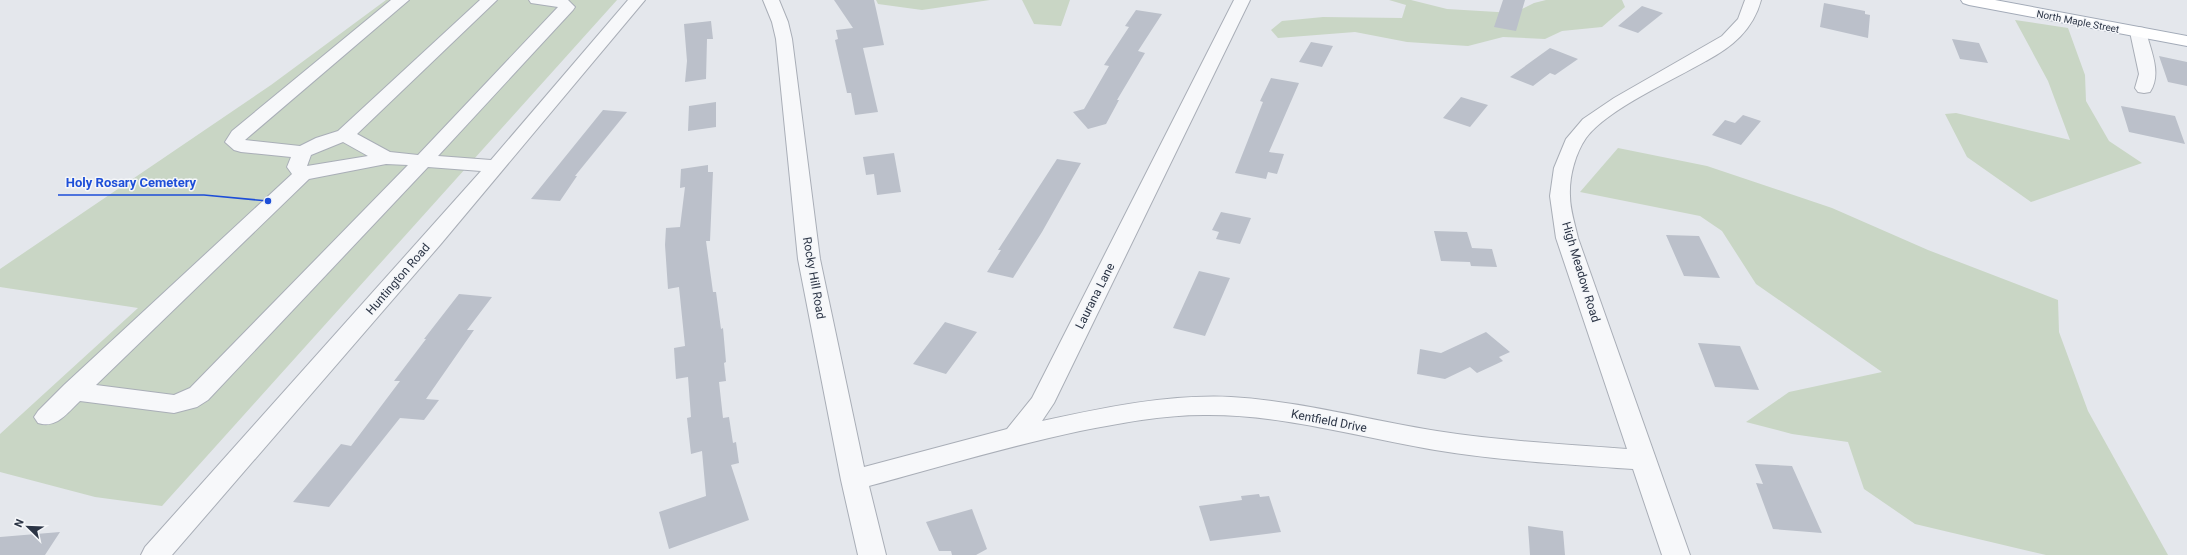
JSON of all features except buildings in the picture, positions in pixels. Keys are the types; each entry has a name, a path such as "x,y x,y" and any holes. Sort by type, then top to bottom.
{"main road":[{"name":"North Maple Street","path":"1969,0 2187,41"}],"street":[{"path":"401,0 239,135 234,142 241,146 303,152 323,142 345,135 489,0"},
{"path":"74,391 174,404 194,398 423,161 567,7 564,3 559,1 537,0"},
{"name":"Huntington Road","path":"155,555 428,246 495,166 576,74 637,0"},
{"name":"Rocky Hill Road","path":"771,0 780,22 784,39 809,259 854,480 872,555"},
{"name":"Laurana Lane","path":"1016,436 1042,403 1242,0"},
{"name":"High Meadow Road","path":"1676,555 1567,238 1560,190 1567,158 1581,133 1599,117 1726,42 1747,19 1753,0"},
{"path":"2138,32 2148,74 2144,88"},
{"path":"345,135 386,158"},
{"path":"303,152 297,167 299,172 303,174"},
{"path":"47,417 303,174 386,158 495,166"},
{"name":"Kentfield Drive","path":"1016,436 1145,410 1188,406 1230,406 1283,412 1438,441 1643,460"},
{"path":"854,480 1016,436"}],"green space":[{"path":"386,0 617,0 162,506 95,497 0,472 0,434 138,308 0,287 0,269 271,85"},
{"path":"876,0 990,0 922,10 878,4"},
{"path":"1022,0 1070,0 1061,26 1034,24"},
{"path":"1389,0 1411,0 1447,9 1514,13 1534,3 1546,0 1622,0 1625,7 1602,27 1562,31 1545,39 1503,37 1468,46 1407,42 1355,32 1278,38 1271,30 1282,21 1323,17 1402,18 1406,5"},
{"path":"2015,20 2068,28 2085,75 2086,101 2109,141 2142,163 2031,202 1967,157 1945,114 1956,113 2070,140 2048,81"},
{"path":"1618,148 1707,166 1832,208 1928,250 2058,300 2059,332 2088,411 2168,555 2046,555 1915,524 1864,489 1848,442 1792,434 1746,422 1789,392 1882,372 1756,284 1722,231 1700,216 1580,192"}],"place":[{"name":"Holy Rosary Cemetery","path":"268,201"}]}
